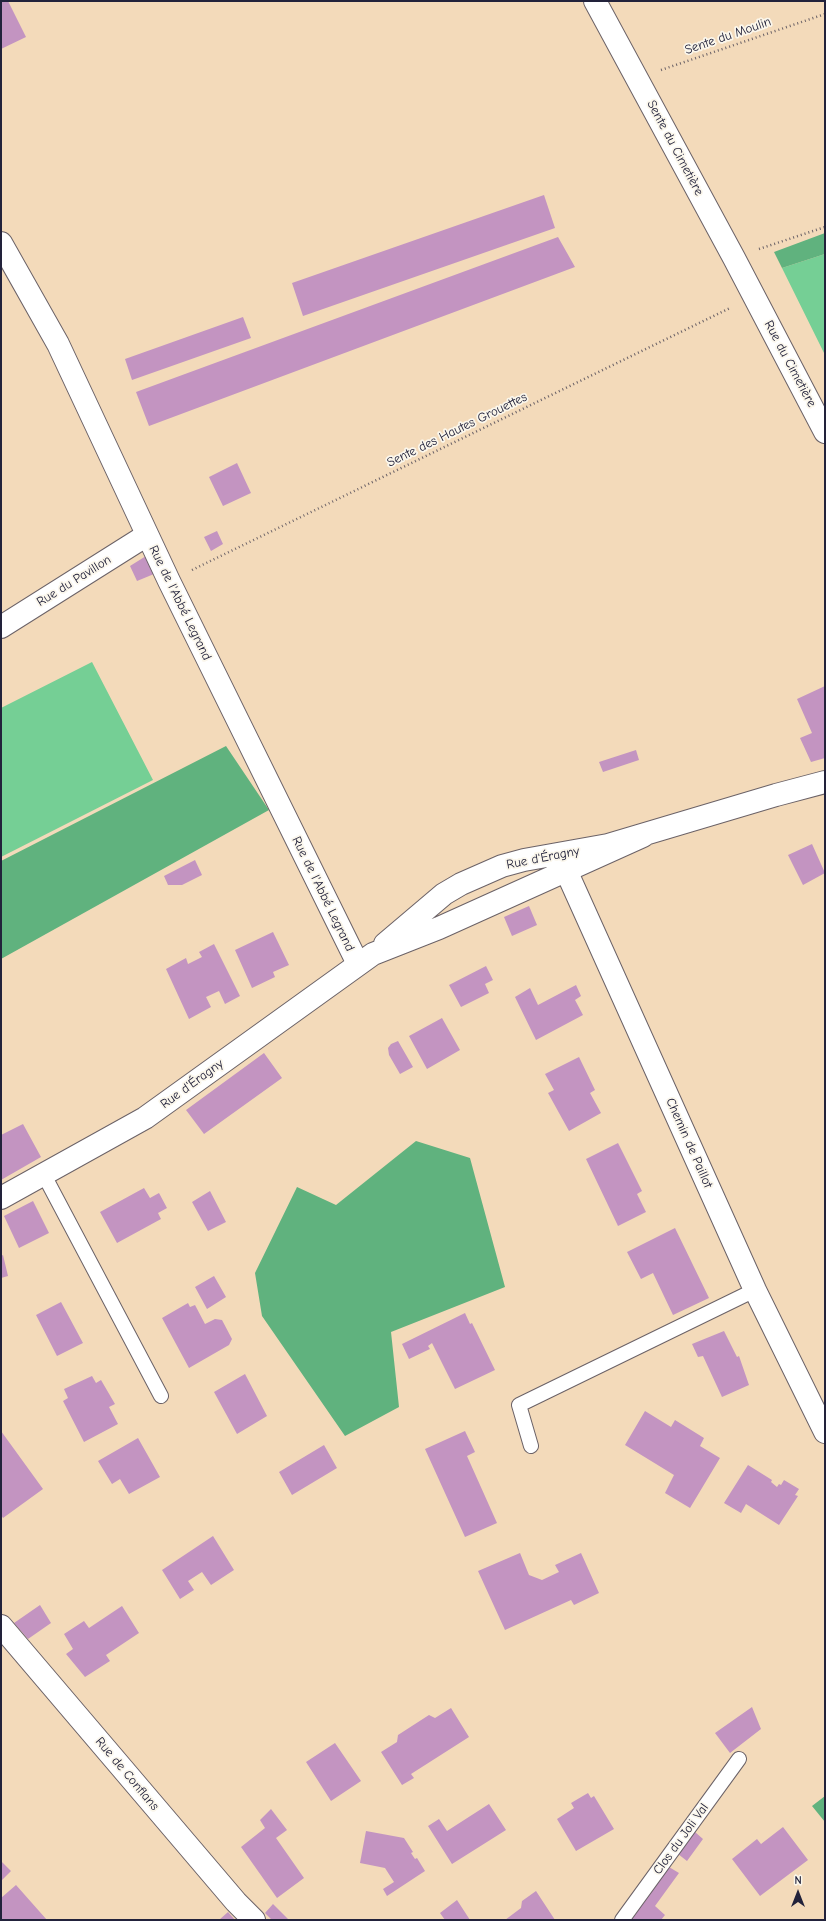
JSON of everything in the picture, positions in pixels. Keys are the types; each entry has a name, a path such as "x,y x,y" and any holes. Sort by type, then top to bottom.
{"street":[{"name":"Sente du Cimetière","path":"594,1 638,78 754,297"},
{"name":"Rue de l'Abbé Legrand","path":"1,243 58,344 169,581 366,959"},
{"name":"Rue du Cimetière","path":"754,297 825,432"},
{"name":"Rue du Pavillon","path":"1,627 147,535"},
{"name":"Rue d'Éragny","path":"1,1198 145,1118 366,959 428,905 460,884 513,862 608,845 825,782"},
{"name":"Rue d'Éragny","path":"366,959 566,872 643,836"},
{"name":"Chemin de Paillot","path":"551,856 566,872 755,1290 825,1432"},
{"name":"Rue de Conflans","path":"1,1626 236,1902 254,1920"}],"lane":[{"path":"44,1174 161,1396"},
{"path":"532,1446 518,1405 755,1290"},
{"name":"Clos du Joli Val","path":"622,1920 739,1759"}],"path":[{"name":"Sente du Moulin","path":"638,78 825,14"},
{"path":"734,258 825,227"},
{"name":"Sente des Hautes Grouettes","path":"169,581 754,297"}],"green space":[{"path":"825,233 825,254 782,268 774,252"},
{"path":"825,254 825,355 782,268"},
{"path":"92,662 153,780 1,857 1,708"},
{"path":"226,746 269,810 1,959 1,861"},
{"path":"416,1141 470,1158 505,1287 391,1332 399,1407 345,1436 262,1316 255,1273 297,1187 336,1205"},
{"path":"825,1796 825,1822 812,1806"}],"building":[{"path":"1,1 8,1 26,37 1,49"},
{"path":"544,195 555,228 303,316 292,283"},
{"path":"558,237 575,267 149,426 136,392"},
{"path":"243,317 251,338 132,380 125,359"},
{"path":"237,463 251,493 223,506 209,477"},
{"path":"217,531 223,544 211,551 204,537"},
{"path":"146,556 154,574 137,581 130,566"},
{"path":"825,686 825,758 811,762 800,738 812,733 797,699"},
{"path":"636,750 639,760 603,772 599,762"},
{"path":"812,844 825,873 803,885 788,855"},
{"path":"195,860 202,875 182,885 168,885 164,876"},
{"path":"529,906 537,925 512,936 504,917"},
{"path":"273,932 289,965 273,972 275,977 252,988 235,950"},
{"path":"214,944 240,996 225,1004 219,991 206,997 211,1007 189,1019 166,969 186,958 188,964 202,957 199,952"},
{"path":"486,966 493,980 485,984 489,993 461,1007 449,985"},
{"path":"576,985 581,996 575,1000 583,1015 536,1040 515,997 530,988 538,1005"},
{"path":"442,1018 460,1050 427,1069 409,1036"},
{"path":"398,1041 413,1067 400,1074 389,1055 388,1048 391,1044"},
{"path":"264,1053 282,1078 204,1134 186,1110"},
{"path":"579,1057 595,1090 590,1093 601,1113 569,1131 548,1093 554,1090 545,1074"},
{"path":"23,1124 41,1157 1,1180 1,1135"},
{"path":"618,1143 642,1191 637,1194 646,1212 618,1226 586,1159"},
{"path":"144,1188 150,1198 159,1193 167,1208 158,1213 161,1219 117,1243 100,1212"},
{"path":"210,1191 226,1222 208,1231 192,1202"},
{"path":"33,1201 49,1233 19,1248 4,1216"},
{"path":"675,1228 709,1298 673,1315 653,1273 641,1279 627,1252"},
{"path":"3,1255 8,1276 1,1278 1,1256"},
{"path":"214,1276 226,1297 207,1309 195,1287"},
{"path":"61,1302 83,1343 57,1356 36,1315"},
{"path":"188,1303 190,1307 195,1305 205,1324 215,1319 222,1320 232,1339 229,1345 189,1368 162,1318"},
{"path":"465,1313 470,1324 472,1323 495,1370 455,1389 432,1343 428,1346 430,1349 409,1359 402,1344"},
{"path":"724,1331 737,1357 739,1356 749,1385 722,1397 703,1356 698,1357 692,1344"},
{"path":"245,1374 267,1416 237,1434 214,1392"},
{"path":"92,1376 96,1383 101,1380 115,1404 109,1407 118,1424 84,1442 63,1401 68,1398 64,1389"},
{"path":"645,1411 671,1427 675,1420 704,1438 700,1446 720,1458 690,1508 665,1493 674,1475 625,1445"},
{"path":"1,1431 43,1489 3,1518 1,1515"},
{"path":"465,1431 475,1452 467,1456 497,1523 465,1537 425,1449"},
{"path":"138,1438 160,1477 129,1494 120,1479 112,1484 98,1461"},
{"path":"324,1445 337,1468 292,1495 279,1472"},
{"path":"748,1465 772,1480 771,1482 777,1487 779,1484 781,1485 784,1480 799,1489 795,1495 798,1496 779,1525 746,1504 741,1513 724,1503"},
{"path":"213,1536 234,1570 211,1585 202,1572 188,1581 194,1590 180,1599 162,1570"},
{"path":"520,1553 529,1575 542,1580 559,1572 555,1565 581,1553 599,1593 574,1605 571,1600 505,1630 478,1571"},
{"path":"40,1605 51,1623 28,1639 14,1623"},
{"path":"122,1606 139,1633 106,1655 110,1661 85,1677 66,1654 73,1649 64,1634 84,1621 89,1628"},
{"path":"752,1707 761,1729 730,1753 715,1733"},
{"path":"451,1708 469,1737 411,1774 414,1778 402,1785 381,1752 397,1742 398,1735 429,1715 435,1718"},
{"path":"335,1743 361,1781 331,1801 306,1762"},
{"path":"588,1793 591,1798 594,1796 614,1829 576,1851 557,1819 574,1808 571,1803"},
{"path":"489,1804 506,1830 452,1864 428,1826 439,1819 447,1831"},
{"path":"271,1809 287,1830 276,1838 304,1878 277,1898 241,1847 265,1828 260,1820"},
{"path":"783,1827 808,1860 760,1896 732,1859 757,1839 761,1844"},
{"path":"366,1831 404,1838 413,1852 411,1853 415,1859 417,1858 425,1871 387,1896 383,1889 394,1882 385,1868 360,1863"},
{"path":"695,1832 703,1839 687,1861 678,1854"},
{"path":"1,1861 11,1871 1,1881"},
{"path":"669,1867 679,1873 655,1906 665,1915 661,1920 628,1920"},
{"path":"16,1885 47,1920 1,1920 1,1898"},
{"path":"536,1891 555,1920 505,1920 521,1908 522,1901"},
{"path":"457,1900 470,1920 445,1920 440,1913"},
{"path":"273,1904 289,1920 272,1920 265,1913"},
{"path":"228,1912 235,1920 219,1920"}]}
